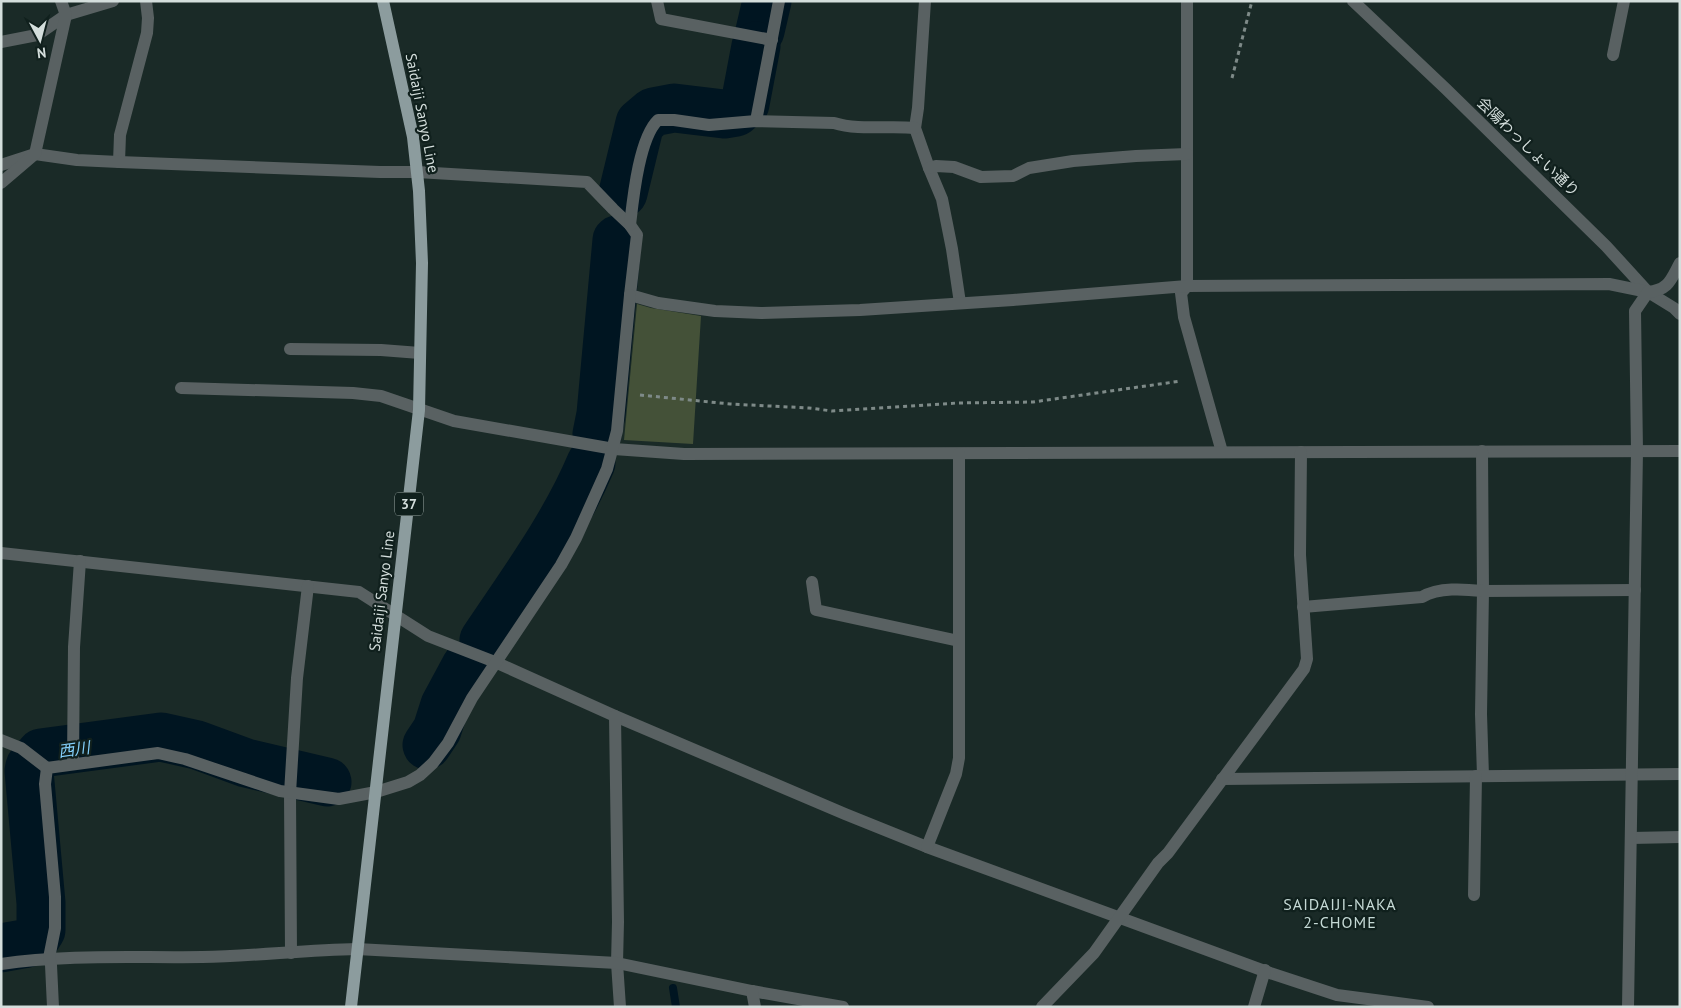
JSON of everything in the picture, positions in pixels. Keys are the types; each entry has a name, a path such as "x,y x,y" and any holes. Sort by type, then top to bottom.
{"main road":[{"name":"Saidaiji Sanyo Line","path":"351,1007 419,410 422,263 417,172 413,137 383,1"}],"street":[{"path":"1,183 35,154 66,15 61,1"},
{"path":"1,42 37,35 66,15 113,1"},
{"path":"119,162 120,135 147,33 146,1"},
{"path":"657,1 661,19 772,40"},
{"path":"756,121 779,1"},
{"path":"925,1 915,128 928,168 942,199 960,303"},
{"path":"1187,1 1187,286 1180,293 1184,317 1222,452"},
{"name":"会陽わっしょい通り","path":"1353,1 1606,246 1648,292 1674,308 1680,314"},
{"path":"1613,55 1624,1"},
{"path":"630,225 638,169 652,126 658,120 709,124 756,121 834,123 845,127 900,126 915,128"},
{"path":"1,165 35,154 77,160 417,172 587,182 612,210 630,225 637,235 617,431 614,449 607,470 576,538 560,565 495,662 460,717 448,743 433,763 408,782 376,792 339,799 290,790 185,759 158,753 44,766 21,748 1,740"},
{"path":"928,168 936,166 954,168 980,177 1013,176 1029,168 1073,162 1136,156 1187,154"},
{"path":"630,295 658,304 715,311 761,313 860,310 1187,286 1609,284 1648,292 1659,291 1668,284 1680,263"},
{"path":"1628,1007 1637,451 1635,312 1648,292"},
{"path":"290,349 381,350 420,354"},
{"path":"181,388 381,396 454,422 614,449 684,454 1680,451"},
{"path":"1474,895 1480,776 1483,591 1482,451"},
{"path":"1042,1007 1094,953 1304,669 1307,659 1300,554 1300,452"},
{"path":"927,847 956,774 959,758 959,454"},
{"path":"1,553 359,592 428,636 495,662 615,716 927,847 1337,995 1428,1007"},
{"path":"72,762 74,647 80,561"},
{"path":"812,582 816,610 959,641"},
{"path":"292,953 290,790 297,678 308,586"},
{"path":"1303,607 1422,598 1430,593 1464,589 1483,591 1634,590"},
{"path":"615,716 617,963 620,1007"},
{"path":"44,766 55,897 55,928 49,958 54,1007"},
{"path":"1222,780 1680,774"},
{"path":"1631,838 1680,837"},
{"path":"1,964 49,958 234,956 357,949 617,963 752,991 843,1007"},
{"path":"1254,1007 1265,970"},
{"path":"752,991 755,1007"}],"path":[{"path":"1232,78 1252,1"},
{"path":"620,393 730,404 832,411 958,403 1032,402 1201,379"}],"green space":[{"path":"637,304 701,316 693,444 624,440"}],"waterway":[{"path":"760,31 767,1"},
{"path":"623,193 640,123 653,112 674,108 724,114 736,112 745,104 756,46"},
{"path":"597,434 601,414 617,240"},
{"path":"484,640 555,532 591,463"},
{"path":"427,745 437,730 445,705 466,666"},
{"name":"西川","path":"1,948 34,941 41,930 41,903 29,771 30,766 41,753 161,737 197,745 246,763 327,782"},
{"path":"673,988 676,1007"}],"district":[{"name":"SAIDAIJI-NAKA 2-CHOME","path":"1340,913"}]}
